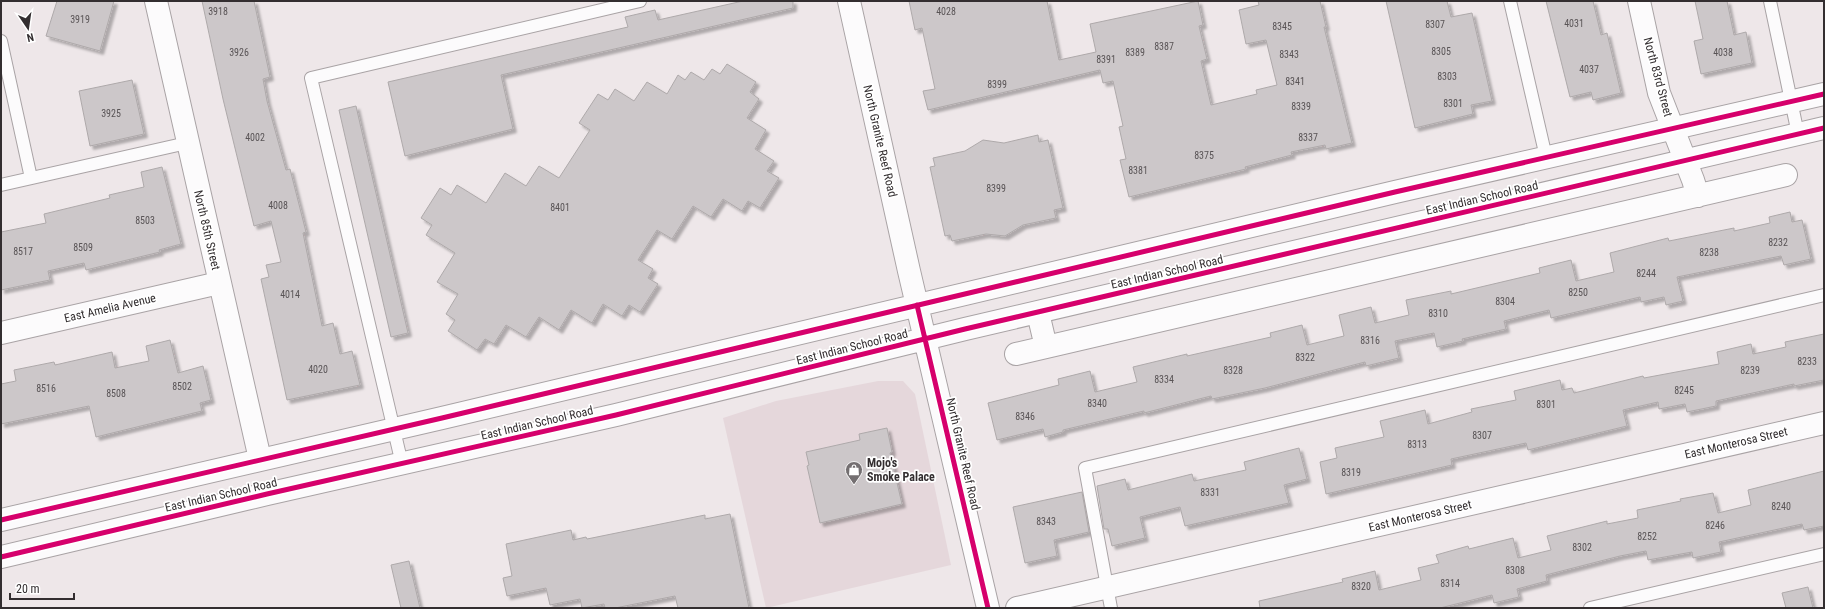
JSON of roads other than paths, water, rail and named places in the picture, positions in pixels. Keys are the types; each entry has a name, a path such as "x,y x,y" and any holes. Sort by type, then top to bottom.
{"main road":[{"name":"North 85th Street","path":"156,1 187,143 260,459"},
{"name":"North Granite Reef Road","path":"849,1 917,305 988,608"},
{"name":"North 83rd Street","path":"1639,1 1659,94 1698,196"},
{"name":"East Indian School Road","path":"1,520 1546,157 1824,94"},
{"name":"East Indian School Road","path":"1,557 616,415 925,339 1824,128"},
{"path":"1016,354 1786,175"},
{"name":"East Amelia Avenue","path":"1,334 219,283"},
{"path":"1038,313 1046,347"},
{"name":"East Monterosa Street","path":"1017,608 1109,598 1824,423"}],"lane":[{"path":"402,464 311,78 640,1"},
{"path":"1510,1 1546,157"},
{"path":"1770,1 1798,134"},
{"path":"1,40 31,178"},
{"path":"1,185 187,143"},
{"path":"1109,598 1084,468 1824,295"},
{"path":"1590,608 1824,554"}],"place":[{"name":"Mojo's Smoke Palace","path":"854,485"}]}
